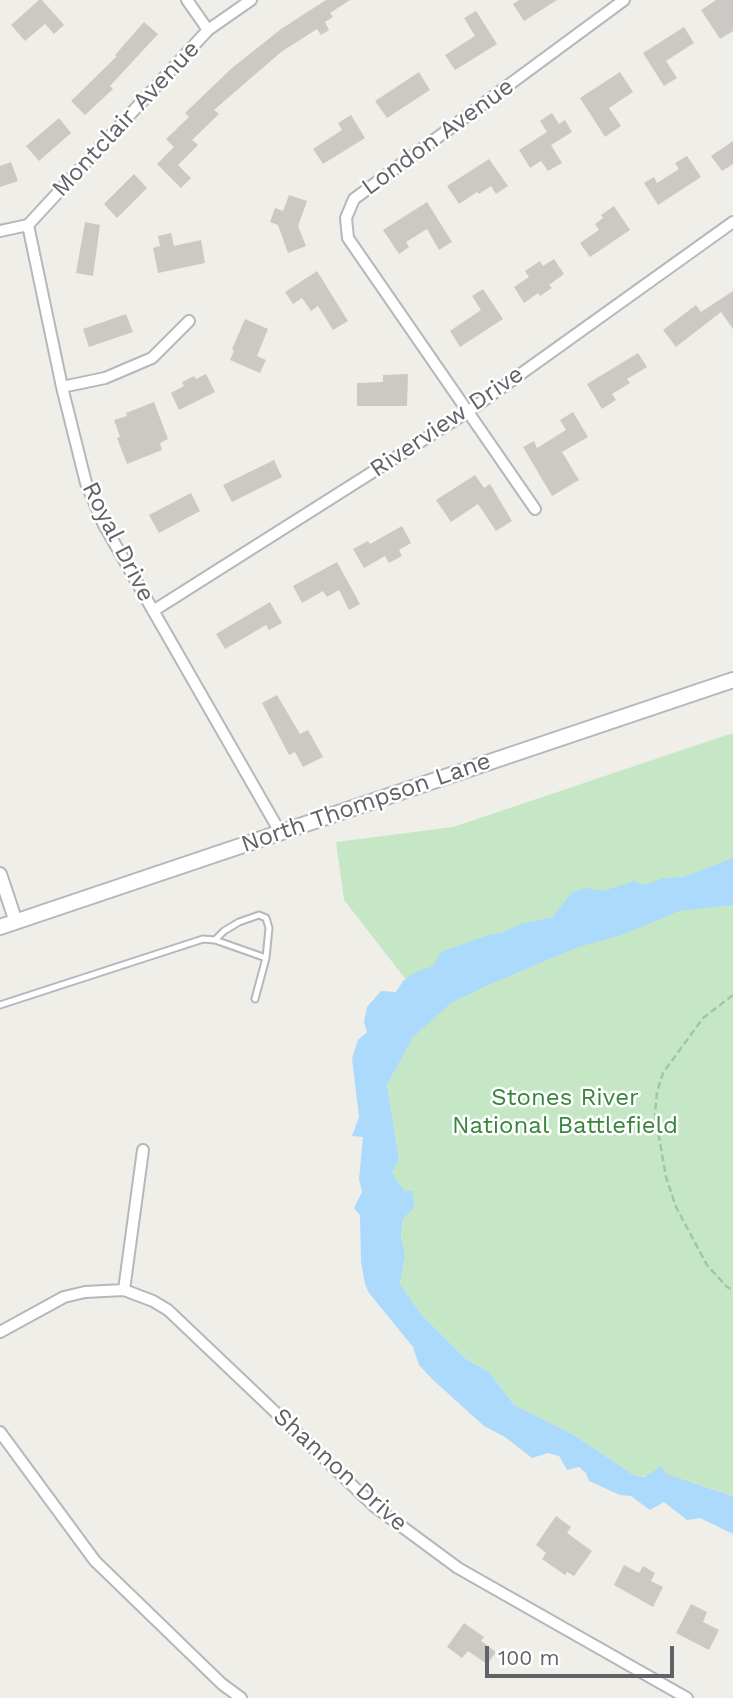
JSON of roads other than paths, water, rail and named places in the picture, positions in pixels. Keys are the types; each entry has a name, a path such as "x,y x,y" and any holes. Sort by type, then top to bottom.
{"main road":[{"name":"North Thompson Lane","path":"0,927 733,680"}],"street":[{"path":"187,0 208,30"},
{"name":"Montclair Avenue","path":"28,225 208,30 251,0"},
{"name":"London Avenue","path":"535,509 348,238 345,218 354,199 624,0"},
{"name":"Riverview Drive","path":"153,611 468,411 733,222"},
{"path":"0,231 28,225"},
{"name":"Royal Drive","path":"28,225 62,387 86,483 104,524 280,832"},
{"path":"62,387 105,378 152,358 189,321"},
{"path":"0,874 16,922"},
{"path":"124,1290 143,1150"},
{"name":"Shannon Drive","path":"0,1332 64,1297 85,1292 124,1290 153,1301 168,1310 374,1506 458,1568 687,1698"},
{"path":"0,1432 95,1561 222,1684 241,1698"}],"lane":[{"path":"215,940 239,922 259,915 266,918 269,928 266,958 255,999"},
{"path":"0,1005 203,939 215,940 266,958"}],"water":[{"path":"733,858 733,905 679,911 622,935 578,947 451,1003 413,1037 387,1085 399,1158 392,1173 404,1191 413,1191 414,1208 403,1218 401,1238 405,1256 400,1284 421,1314 466,1359 490,1373 514,1405 572,1434 634,1475 645,1477 661,1466 666,1474 733,1496 733,1534 700,1518 687,1520 664,1502 650,1510 631,1496 620,1495 589,1481 586,1473 579,1467 567,1470 559,1456 548,1453 532,1458 505,1437 484,1426 419,1365 413,1347 369,1293 365,1284 361,1262 360,1215 354,1208 362,1192 359,1179 363,1137 352,1136 359,1117 352,1058 358,1040 367,1032 364,1022 367,1007 381,991 396,992 403,981 416,972 433,966 441,952 504,932 520,924 553,917 571,893 588,888 603,891 634,881 644,885 664,878 684,877"}],"park label":[{"name":"Stones River National Battlefield","path":"565,1112"}]}
